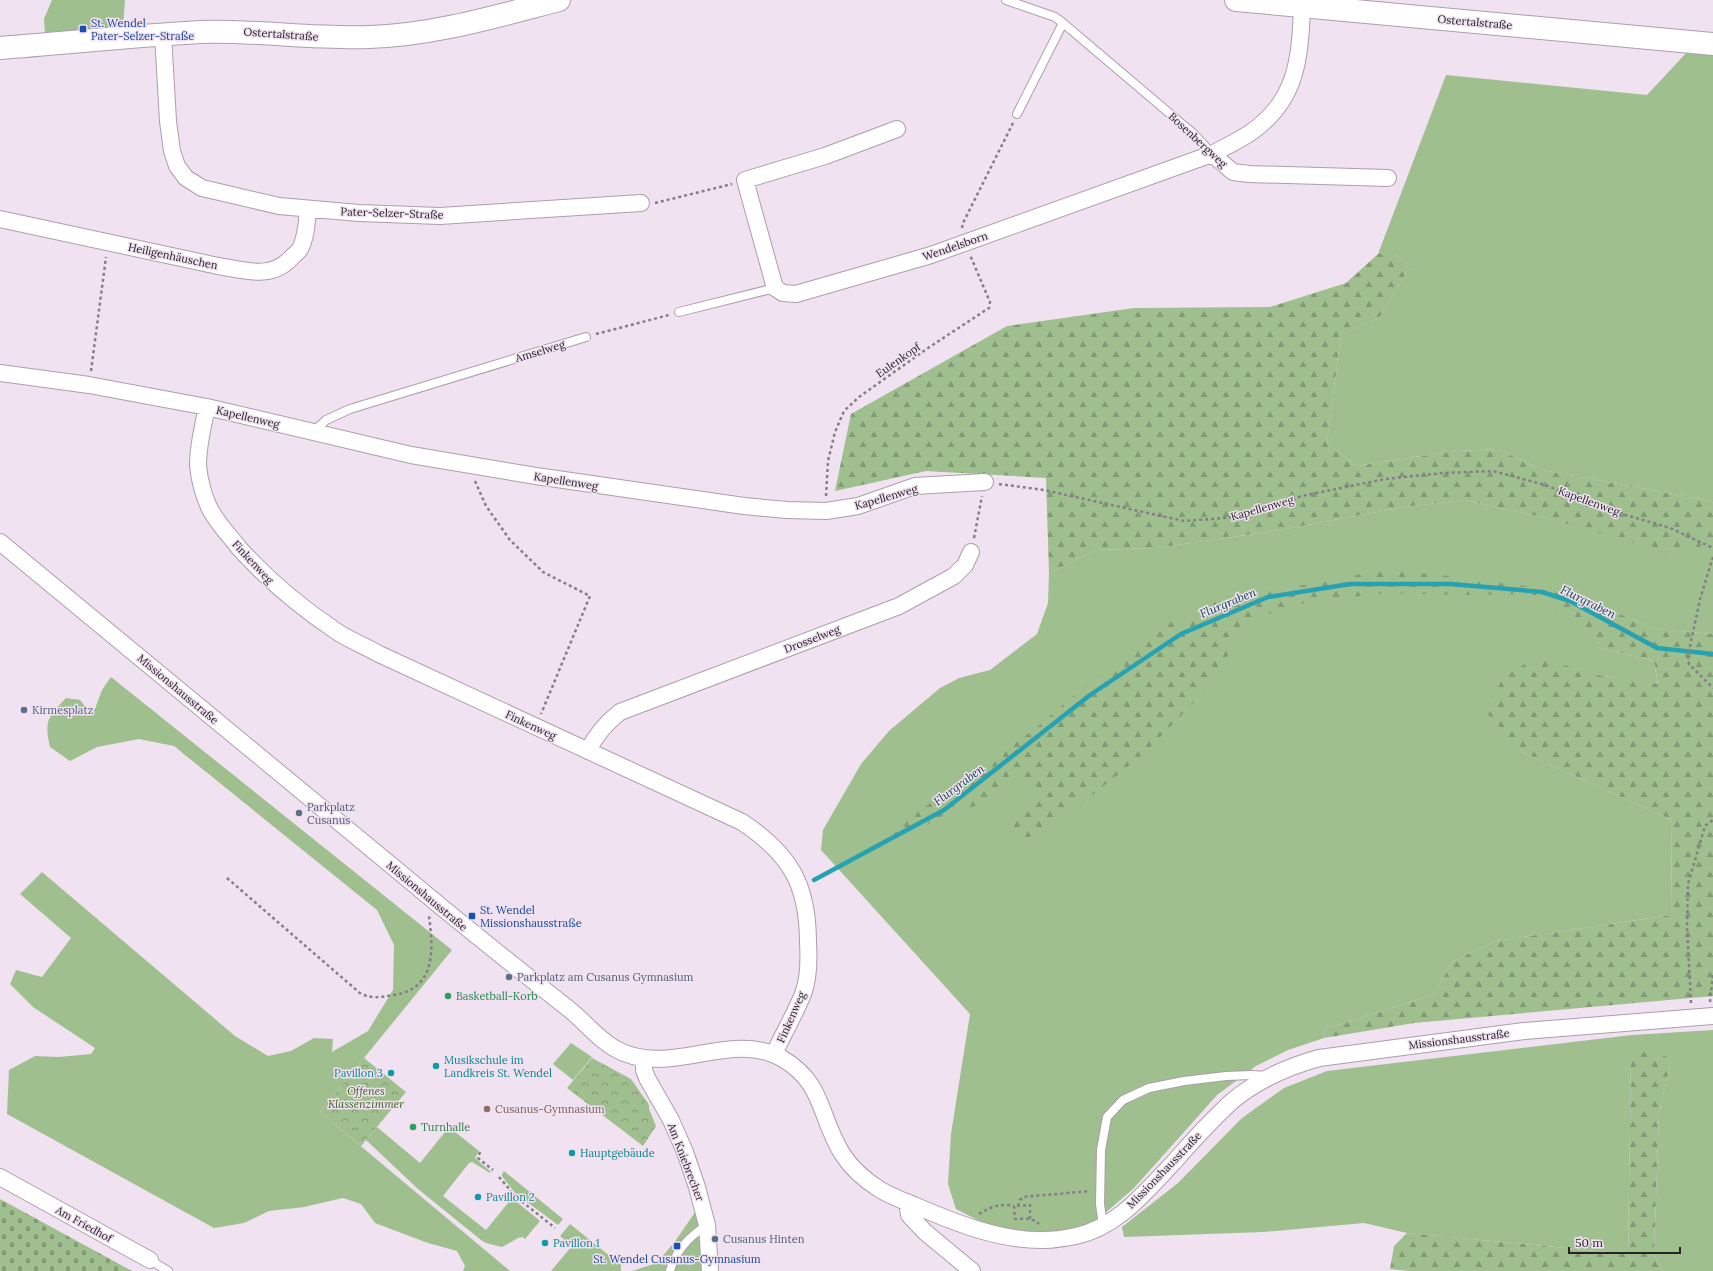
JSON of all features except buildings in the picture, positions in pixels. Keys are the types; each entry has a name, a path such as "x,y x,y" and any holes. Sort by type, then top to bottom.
{"street":[{"name":"Ostertalstraße","path":"0,48 163,35 243,31 326,37 370,37 417,33 457,26 559,0"},
{"name":"Ostertalstraße","path":"1236,0 1713,44"},
{"name":"Wendelsborn","path":"775,288 783,293 796,294 931,255 1212,154 1250,133 1272,115 1286,96 1295,74 1299,53 1290,4"},
{"name":"Pater-Selzer-Straße","path":"163,35 168,121 172,151 177,166 186,178 202,188 279,206 359,213 440,216 641,203"},
{"path":"775,288 745,180 825,156 897,129"},
{"name":"Bosenbergweg","path":"1212,154 1233,172 1249,174 1388,178"},
{"name":"Heiligenhäuschen","path":"0,219 232,268 254,272 266,272 277,269 300,249 305,234 308,209"},
{"name":"Kapellenweg","path":"0,373 89,385 207,407 312,433 411,455 650,494 744,506 787,510 826,511 858,506 915,486 984,482"},
{"name":"Finkenweg","path":"207,407 199,449 198,466 204,492 211,511 232,540 278,588 304,609 338,632 379,654 742,822 760,834 776,849 791,869 804,898 808,924 809,963 803,993 774,1054"},
{"name":"Missionshausstraße","path":"0,542 480,940 578,1017 608,1045 621,1053 644,1059 671,1058 744,1049 765,1051 774,1054 799,1070 811,1085 838,1146 852,1167 864,1179 882,1192 969,1227 1005,1236 1044,1240 1078,1236 1104,1226 1135,1202 1201,1132 1235,1099 1268,1077 1294,1065 1319,1058 1524,1031 1711,1016"},
{"name":"Drosselweg","path":"588,751 593,739 604,725 620,712 899,606 954,576 966,565 971,552"},
{"name":"Am Kniebrecher","path":"644,1059 644,1070 647,1078 666,1110 685,1152 697,1187 707,1225 710,1271"},
{"name":"Am Friedhof","path":"0,1177 150,1260"},
{"path":"907,1202 909,1215 925,1232 972,1271"}],"lane":[{"name":"Bosenbergweg","path":"1006,0 1055,17 1195,135 1212,154"},
{"path":"1017,114 1063,23"},
{"path":"679,312 775,288"},
{"name":"Amselweg","path":"312,433 326,420 350,409 586,337"},
{"path":"1104,1226 1100,1204 1101,1150 1107,1116 1123,1100 1149,1088 1184,1081 1226,1076 1252,1075 1268,1077"},
{"path":"670,1271 673,1260 687,1242 707,1225"},
{"name":"Am Friedhof","path":"150,1260 168,1271"}],"path":[{"path":"964,243 961,234 963,223 1017,114"},
{"path":"641,203 648,204 722,188 745,180"},
{"path":"89,385 108,242"},
{"name":"Eulenkopf","path":"826,511 828,461 835,432 844,411 859,397 989,308 990,302 964,243"},
{"path":"586,337 679,312"},
{"path":"476,466 474,480 486,506 510,540 543,572 590,596 535,727"},
{"name":"Kapellenweg","path":"984,482 1044,490 1184,521 1237,517 1302,496 1384,479 1443,472 1493,471 1545,485 1602,508 1670,528 1713,548"},
{"path":"971,552 984,482"},
{"path":"1713,557 1700,599 1688,656 1689,664 1713,688"},
{"path":"1691,1005 1687,927 1688,884 1705,826 1713,820"},
{"path":"227,878 361,994 372,998 403,993 421,983 430,969 432,941 426,895"},
{"path":"1711,1016 1709,1004 1713,973"},
{"path":"480,1152 478,1158 493,1170"},
{"path":"499,1177 508,1186 510,1191 509,1193 555,1228"},
{"path":"1018,1206 1023,1197 1100,1190"},
{"path":"969,1227 979,1214 988,1208 1001,1204 1014,1206 1030,1205 1030,1219 1014,1219 1014,1206"}],"green space":[{"path":"52,0 125,0 123,27 45,34 44,19"},
{"path":"1689,50 1713,52 1713,503 1701,499 1542,470 1498,449 1455,451 1356,466 1327,443 1341,334 1379,318 1411,266 1394,254 1378,254 1446,75 1647,95"},
{"path":"1378,254 1394,254 1411,266 1379,318 1341,334 1327,443 1356,466 1455,451 1498,449 1542,470 1701,499 1713,503 1713,539 1696,549 1668,553 1554,520 1465,500 1404,507 1280,530 1156,548 1096,550 1049,573 1046,478 926,471 835,491 851,414 1007,326 1134,308 1270,307 1346,283"},
{"path":"1465,500 1554,520 1713,539 1713,634 1655,629 1611,610 1570,588 1597,647 1654,661 1658,685 1598,675 1522,752 1672,820 1671,915 1496,941 1453,961 1433,995 1325,1029 1324,1038 1288,1050 1256,1066 1217,1095 1134,1188 1089,1227 1067,1235 1001,1232 956,1209 948,1184 951,1134 970,1014 821,850 823,830 861,764 889,731 940,688 959,678 990,670 1037,634 1048,603 1049,573 1096,550 1156,548 1280,530 1404,507"},
{"path":"1382,570 1473,578 1513,585 1539,587 1554,593 1570,588 1611,610 1655,629 1713,634 1713,996 1414,1023 1324,1038 1325,1029 1433,995 1453,961 1496,941 1671,915 1672,820 1522,752 1484,710 1504,677 1536,657 1598,675 1658,684 1654,661 1597,647 1552,608 1553,600 1530,594 1464,595 1386,593 1308,602 1245,621 1215,680 1146,752 1065,817 1022,841 1011,839 1011,824 1037,803 1034,783 1013,777 978,805 944,815 900,840 891,835 893,828 952,789 1036,728 1117,659 1163,626 1231,595 1312,584"},
{"path":"111,677 452,950 320,1112 510,1271 463,1271 465,1266 457,1251 428,1243 375,1223 361,1204 343,1198 304,1207 269,1211 244,1223 214,1228 7,1114 9,1070 35,1056 59,1057 91,1054 95,1048 33,1007 10,984 16,970 42,977 71,938 20,894 42,872 235,1036 268,1056 291,1051 314,1038 333,1039 332,1052 368,1031 393,990 394,945 377,910 174,746 139,739 97,747 70,761 50,747 47,731 49,720 55,710 66,698 80,700 87,709 95,709 102,690"},
{"path":"1713,1030 1713,1271 1663,1271 1654,1254 1659,1114 1670,1065 1631,1058 1628,1254 1407,1233 1364,1223 1263,1232 1124,1237 1122,1227 1178,1183 1242,1118 1284,1088 1327,1071 1632,1035"},
{"path":"571,1043 592,1057 573,1080 553,1064"},
{"path":"1643,1052 1666,1056 1670,1065 1659,1114 1654,1254 1663,1271 1409,1271 1390,1269 1394,1246 1407,1233 1628,1254 1631,1057"},
{"name":"Offenes Klassenzimmer","path":"364,1058 406,1092 361,1146 320,1112"},
{"path":"592,1058 631,1079 649,1105 649,1109 656,1126 643,1146 567,1088"},
{"path":"377,1127 420,1163 449,1127 479,1151 475,1158 491,1172 490,1173 472,1162 469,1163 443,1196 486,1230 512,1198 540,1221 525,1239 523,1237 518,1238 502,1247 486,1243 418,1189 366,1140"},
{"path":"504,1171 563,1219 558,1225 515,1193 502,1176"},
{"path":"0,1199 132,1271 0,1271"},
{"path":"698,1208 704,1271 632,1271 657,1263 676,1240"},
{"path":"570,1224 621,1265 621,1271 551,1271 572,1246 560,1236"}],"waterway":[{"name":"Flurgraben","path":"814,880 944,810 1090,695 1181,634 1268,597 1350,584 1451,584 1542,592 1570,601 1657,648 1713,654"}],"place":[{"name":"St. Wendel Pater-Selzer-Straße","path":"83,29"},
{"name":"Kirmesplatz","path":"24,710"},
{"name":"Parkplatz Cusanus","path":"299,813"},
{"name":"St. Wendel Missionshausstraße","path":"472,916"},
{"name":"Parkplatz am Cusanus Gymnasium","path":"509,977"},
{"name":"Basketball-Korb","path":"448,996"},
{"name":"Musikschule im Landkreis St. Wendel","path":"436,1066"},
{"name":"Pavillon 3","path":"391,1073"},
{"name":"Cusanus-Gymnasium","path":"487,1109"},
{"name":"Turnhalle","path":"413,1127"},
{"name":"Hauptgebäude","path":"572,1153"},
{"name":"Pavillon 2","path":"478,1197"},
{"name":"Cusanus Hinten","path":"715,1239"},
{"name":"Pavillon 1","path":"545,1243"},
{"name":"St. Wendel Cusanus-Gymnasium","path":"677,1246"}]}
